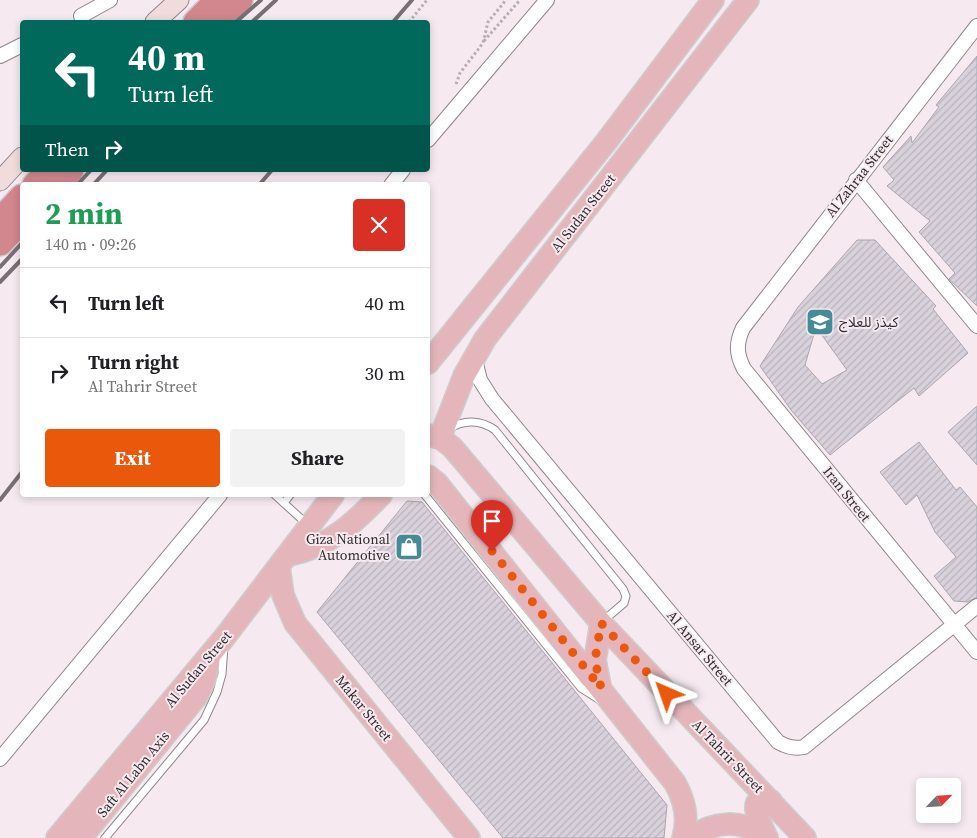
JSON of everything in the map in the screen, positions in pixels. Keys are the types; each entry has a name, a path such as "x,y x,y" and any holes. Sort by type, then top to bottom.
{"highway":[{"path":"198,20 218,0"},
{"path":"220,20 240,0"},
{"path":"37,182 47,172"},
{"path":"60,182 69,172"},
{"path":"0,220 20,199"},
{"path":"0,243 20,222"}],"main road":[{"path":"157,20 179,0"},
{"name":"Al Sudan Street","path":"430,361 606,142 713,0"},
{"name":"Al Sudan Street","path":"434,437 474,356 491,331 748,0"},
{"path":"0,181 20,159"},
{"name":"Al Tahrir Street","path":"434,437 460,456 601,623 805,838"},
{"path":"430,477 438,483 486,557 544,630 607,696 680,793 686,813 683,838"},
{"name":"Al Sudan Street","path":"57,838 224,638 332,497"},
{"path":"284,561 337,536 379,497"},
{"name":"Makar Street","path":"284,561 283,595 295,623 469,838"},
{"path":"601,623 595,660 607,696"},
{"name":"Saft Al Labn Axis","path":"81,838 197,696 205,678 208,657"},
{"path":"767,838 755,808 759,802 765,799 771,801"},
{"path":"690,838 706,828 720,824 734,824 747,828 763,838"}],"street":[{"path":"81,16 110,0"},
{"path":"430,138 547,0"},
{"name":"Al Zahraa Street","path":"743,328 977,26"},
{"path":"0,56 20,46"},
{"path":"393,182 401,172"},
{"path":"856,180 977,326"},
{"name":"Iran Street","path":"743,328 737,349 744,369 977,652"},
{"name":"Al Ansar Street","path":"474,356 480,380 492,399 778,742 784,746 804,747 977,606"},
{"path":"0,759 218,497"}],"lane":[{"path":"434,437 468,422 487,424 495,430 625,592 624,603 601,623"},
{"path":"277,497 310,527"},
{"path":"284,503 288,497"},
{"path":"427,497 486,557"},
{"path":"105,838 204,720 217,692 222,674 224,638"}],"path":[{"path":"411,20 427,0"},
{"path":"482,43 488,22 506,0"},
{"path":"460,101 456,89 457,78 482,43 520,0"}],"building":[{"path":"977,56 977,306 949,279 955,273 919,232 930,221 887,186 894,180 883,167 911,136 912,143 939,107 936,105"},
{"path":"857,240 875,240 936,306 933,309 968,353 919,396 914,388 830,455 791,410 760,366 798,307","holes":["816,327 847,370 822,384 805,365"]},
{"path":"977,406 977,465 948,432"},
{"path":"919,442 956,490 960,487 977,507 977,597 968,602 954,601 934,576 956,557 935,532 917,495 906,505 880,472"},
{"path":"407,501 422,502 667,805 664,838 503,838 317,612"}],"railway":[{"path":"238,20 261,0"},
{"path":"254,20 276,0"},
{"path":"395,20 412,0"},
{"path":"80,182 89,172"},
{"path":"96,182 105,172"},
{"path":"262,182 270,172"},
{"path":"0,267 20,245"},
{"path":"0,282 20,261"},
{"path":"0,500 20,475"}],"place":[{"name":"كيذز للعلاج","path":"820,322"},
{"name":"Giza National Automotive","path":"409,547"}],"route":[{"path":"492,551 601,688 595,660 601,623 667,694"}]}
